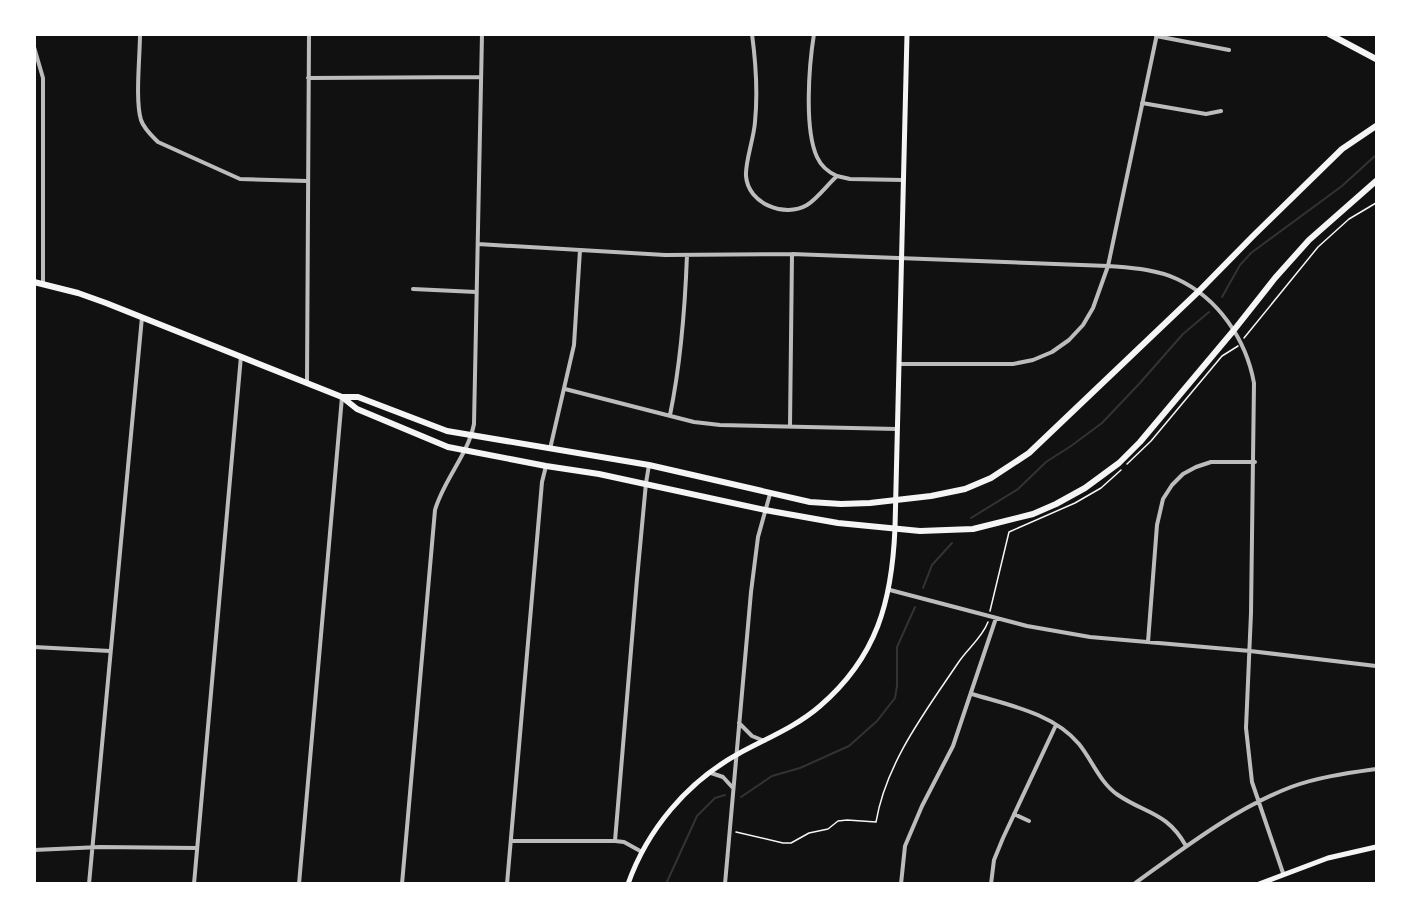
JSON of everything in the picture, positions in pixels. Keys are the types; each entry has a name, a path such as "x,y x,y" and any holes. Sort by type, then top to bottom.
{"main road":[{"path":"628,884 642,852 657,827 674,806 699,782 736,755 818,708 854,670 873,639 890,590 896,499 907,34"},
{"path":"1329,34 1377,59"},
{"path":"342,397 358,397 447,431 649,465 810,502 841,504 931,496 965,489 991,478 1029,453 1198,292 1342,149 1377,126"},
{"path":"34,282 78,293 242,356 342,397 357,409 448,447 646,483 765,510 838,523 920,531 973,529 1033,514 1085,488 1119,463 1140,442 1309,240 1377,181"},
{"path":"1259,884 1283,873 1328,858 1377,847"}],"street":[{"path":"140,34 141,120 158,142 240,179 307,181"},
{"path":"307,382 309,34"},
{"path":"402,884 435,510 440,494 472,436 474,424 482,34"},
{"path":"752,34 757,94 755,123 746,177 751,189 758,199 768,206 777,209 798,209 808,204 837,176"},
{"path":"814,34 810,61 809,106 812,140 816,156 822,166 837,176 850,179 904,180"},
{"path":"900,364 1013,364 1033,360 1052,352 1069,340 1083,325 1093,308 1108,266 1156,35 1229,50"},
{"path":"34,47 43,78 43,284"},
{"path":"308,78 481,77"},
{"path":"1142,103 1206,114 1221,111"},
{"path":"478,244 687,255 792,254 1108,266 1156,272 1177,279 1198,292 1226,318 1234,330 1251,366 1254,383 1255,462 1246,728 1252,782 1283,873"},
{"path":"549,449 574,345 580,250"},
{"path":"790,426 792,254"},
{"path":"670,415 685,321 687,255"},
{"path":"413,289 476,292"},
{"path":"89,884 142,317"},
{"path":"194,884 242,356"},
{"path":"565,388 694,422 720,425 898,429"},
{"path":"299,884 342,397"},
{"path":"1148,642 1157,525 1163,499 1183,474 1196,467 1210,462 1255,462"},
{"path":"615,842 649,465"},
{"path":"507,884 542,482 546,466"},
{"path":"725,884 751,592 758,537 770,494"},
{"path":"890,590 1027,627 1079,635 1377,666"},
{"path":"901,884 905,846 922,806 953,746 996,618"},
{"path":"34,647 110,651"},
{"path":"972,694 1041,716 1056,725 1077,742 1117,795 1156,814 1171,825 1186,846"},
{"path":"739,723 752,736 764,741"},
{"path":"991,884 994,860 1056,725"},
{"path":"1134,884 1186,846 1259,801 1318,779 1377,769"},
{"path":"711,773 723,777 733,788"},
{"path":"1014,814 1029,821"},
{"path":"511,841 624,842 642,852"},
{"path":"34,850 197,848"}],"path":[{"path":"730,830 791,843 809,833 828,829 838,821 876,822 887,782 900,753 958,662 981,635 989,616 1009,532 1059,511 1101,488 1151,441 1222,356 1237,348 1318,247 1349,219 1377,202"}],"waterway":[{"path":"1222,297 1240,265 1251,253 1342,186 1376,155"},
{"path":"971,518 1018,489 1046,462 1102,423 1183,334 1209,312"},
{"path":"923,588 932,565 952,543"},
{"path":"741,797 772,776 800,768 849,746 877,721 895,698 897,647 915,607"},
{"path":"666,884 697,816 715,798 725,795"}]}
